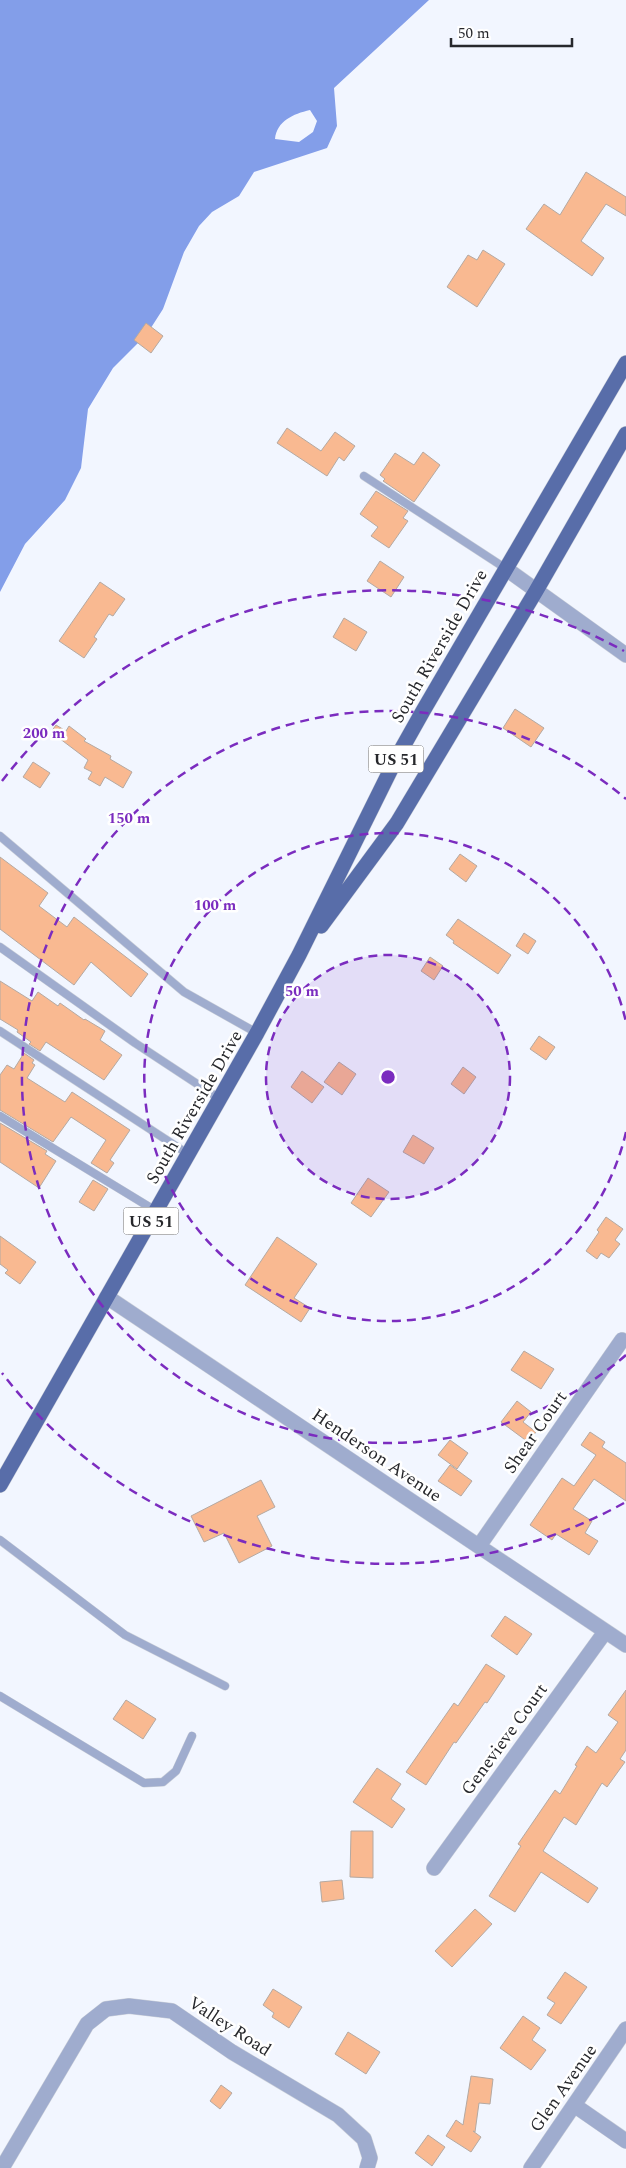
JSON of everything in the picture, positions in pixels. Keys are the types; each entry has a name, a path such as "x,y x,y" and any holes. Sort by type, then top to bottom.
{"main road":[{"name":"South Riverside Drive","path":"0,1485 257,1033 299,955 396,759 505,568 626,363"},
{"name":"South Riverside Drive","path":"299,955 397,823 536,591 626,434"}],"street":[{"path":"505,568 626,655"},
{"name":"Henderson Avenue","path":"107,1297 626,1645"},
{"name":"Shear Court","path":"479,1546 622,1340"},
{"name":"Genevieve Court","path":"434,1868 606,1632"},
{"name":"Valley Road","path":"2,2168 87,2024 106,2009 129,2006 172,2011 232,2052 338,2115 364,2139 369,2163"},
{"name":"Glen Avenue","path":"531,2168 626,2030"},
{"path":"574,2105 626,2141"}],"lane":[{"path":"364,476 505,568"},
{"path":"0,836 184,992 257,1033"},
{"path":"0,947 135,1044 220,1099"},
{"path":"0,1031 188,1154"},
{"path":"0,1116 156,1211"},
{"path":"0,1540 124,1635 225,1686"},
{"path":"0,1696 144,1783 163,1782 176,1771 192,1736"}],"water":[{"path":"0,0 429,0 334,88 337,126 327,148 254,172 239,196 212,212 199,226 184,252 163,309 147,334 113,368 88,409 81,468 65,500 25,544 0,592","holes":["310,110 317,121 313,132 299,142 275,139 279,127 292,116"]}],"building":[{"path":"586,172 626,197 626,216 606,204 581,241 604,258 592,276 526,229 544,204 560,215"},
{"path":"483,250 505,264 477,307 447,287 468,255 477,260"},
{"path":"146,323 163,336 151,353 134,340"},
{"path":"287,428 321,451 335,432 355,446 344,461 339,457 327,476 277,443"},
{"path":"423,452 440,465 414,502 383,481 385,479 380,475 395,453 414,465"},
{"path":"376,491 408,511 403,518 408,521 389,548 371,536 378,527 360,514"},
{"path":"380,561 404,577 391,597 367,581"},
{"path":"100,582 125,599 113,616 109,614 94,637 97,639 84,658 59,641"},
{"path":"344,618 367,632 356,651 333,637"},
{"path":"515,709 544,728 531,747 503,728"},
{"path":"56,725 66,731 69,726 86,739 84,741 111,756 110,759 132,772 123,788 105,777 100,786 88,779 92,772 84,768 88,760 51,732"},
{"path":"33,762 50,773 40,788 23,777"},
{"path":"460,854 477,866 466,882 449,869"},
{"path":"0,857 48,893 39,906 67,927 74,917 148,974 131,997 91,962 74,985 0,929"},
{"path":"458,919 511,955 498,974 453,943 454,941 446,935"},
{"path":"524,933 536,941 528,954 516,946"},
{"path":"430,957 443,966 434,980 421,971"},
{"path":"0,981 32,1001 38,992 58,1006 60,1003 84,1020 105,1031 100,1040 122,1055 104,1080 46,1042 40,1051 29,1044 31,1042 17,1032 18,1030 0,1019"},
{"path":"539,1036 555,1047 546,1060 530,1049"},
{"path":"24,1053 34,1060 32,1063 35,1065 27,1078 65,1102 72,1092 130,1130 110,1160 114,1163 107,1173 91,1163 106,1140 71,1117 53,1142 0,1110 0,1075 7,1065 14,1069"},
{"path":"339,1062 356,1074 342,1095 324,1082"},
{"path":"463,1067 476,1077 464,1094 451,1084"},
{"path":"302,1071 324,1087 312,1103 291,1087"},
{"path":"0,1123 47,1151 45,1154 56,1161 39,1188 0,1162"},
{"path":"413,1135 434,1148 424,1164 403,1152"},
{"path":"368,1178 389,1192 371,1217 351,1203"},
{"path":"93,1180 108,1189 94,1211 79,1202"},
{"path":"606,1217 623,1229 615,1240 620,1244 609,1258 601,1253 597,1259 586,1251 599,1232 597,1230"},
{"path":"0,1236 36,1262 20,1284 5,1273 8,1270 0,1264"},
{"path":"277,1237 317,1264 294,1298 310,1308 301,1322 245,1285"},
{"path":"524,1351 554,1369 541,1389 511,1370"},
{"path":"517,1401 531,1412 523,1422 536,1432 528,1442 501,1422"},
{"path":"590,1432 605,1442 602,1447 626,1463 626,1501 594,1479 573,1509 592,1521 585,1533 598,1541 589,1555 556,1534 552,1540 530,1525 562,1478 574,1486 596,1455 581,1445"},
{"path":"450,1440 468,1453 457,1469 438,1455"},
{"path":"450,1465 472,1481 461,1496 438,1481"},
{"path":"261,1480 275,1507 257,1516 272,1546 239,1563 224,1533 204,1542 191,1516"},
{"path":"505,1616 532,1634 517,1655 491,1636"},
{"path":"486,1664 505,1676 487,1703 485,1702 456,1743 454,1742 426,1785 406,1772 454,1703 458,1706"},
{"path":"626,1690 626,1750 620,1759 625,1762 607,1787 602,1783 576,1825 564,1817 543,1851 598,1888 588,1903 541,1872 515,1912 489,1896 521,1846 518,1844 555,1790 560,1794 587,1746 596,1753 618,1722 608,1715"},
{"path":"126,1700 156,1719 143,1739 113,1719"},
{"path":"377,1768 401,1784 391,1799 405,1809 392,1828 353,1802"},
{"path":"351,1831 373,1831 373,1878 350,1877"},
{"path":"342,1880 344,1899 322,1902 320,1882"},
{"path":"475,1909 492,1924 452,1967 435,1951"},
{"path":"565,1972 587,1987 561,2024 547,2015 555,2003 547,1998"},
{"path":"273,1989 302,2007 289,2028 272,2017 274,2013 263,2005"},
{"path":"523,2016 540,2028 532,2040 546,2050 531,2070 500,2048"},
{"path":"348,2032 380,2052 366,2074 335,2054"},
{"path":"471,2076 493,2079 490,2104 479,2103 475,2132 473,2131 481,2137 471,2152 446,2136 456,2120 463,2125"},
{"path":"221,2085 232,2093 220,2109 210,2101"},
{"path":"428,2135 445,2147 432,2166 415,2153"}]}
